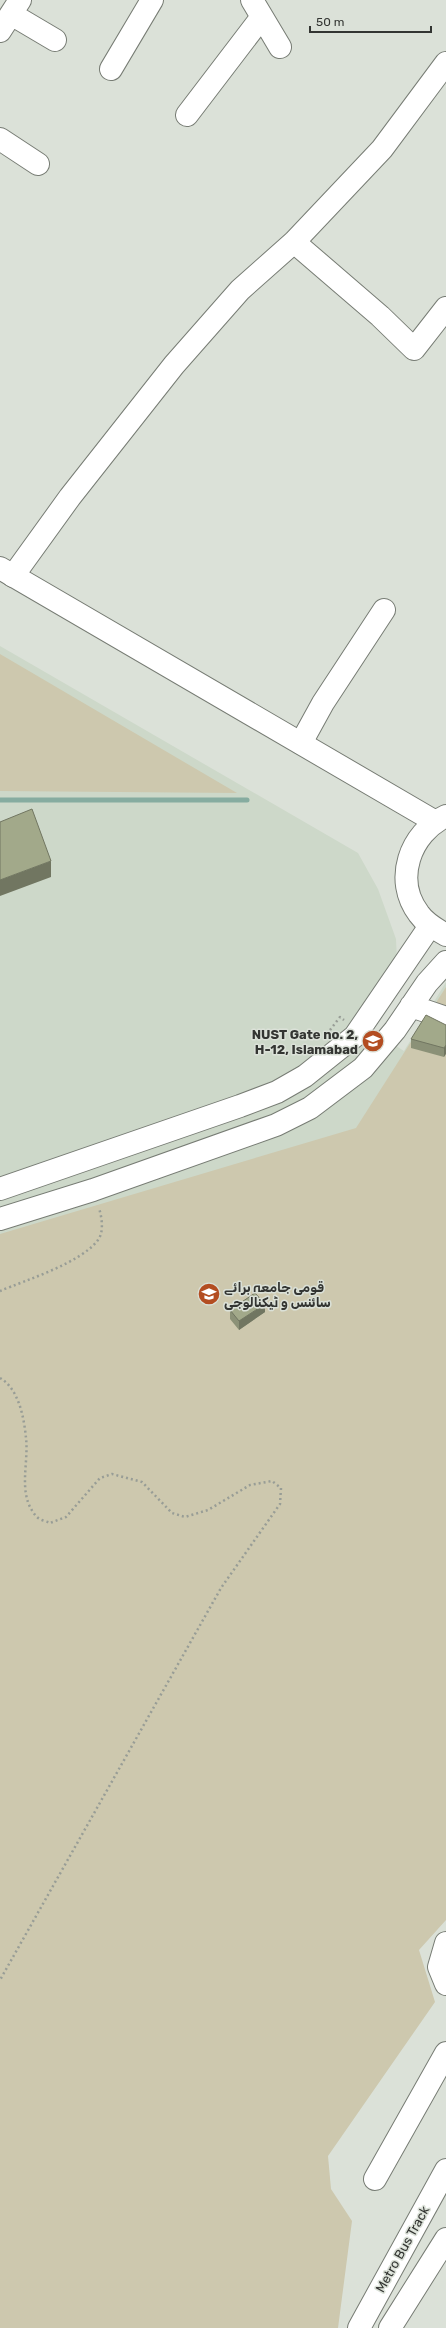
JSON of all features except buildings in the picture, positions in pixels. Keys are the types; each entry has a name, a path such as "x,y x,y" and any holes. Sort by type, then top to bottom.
{"street":[{"path":"111,69 152,0"},
{"path":"187,115 256,9 280,47"},
{"path":"10,15 55,40"},
{"path":"0,1189 240,1106 277,1092 305,1076 355,1036 438,930 419,914 411,900 407,885 406,869 410,853 420,835 440,818 300,743 6,572 70,497 174,365 240,290 294,242 382,148 446,63"},
{"path":"0,139 38,164"},
{"path":"294,242 380,316 414,349 446,308"},
{"path":"300,743 323,703 384,610"},
{"path":"0,1219 93,1190 276,1125 310,1108 363,1068 395,1030 427,983 446,962"},
{"path":"411,1006 446,1018"},
{"path":"446,1943 439,1967 446,1984"},
{"path":"375,2179 446,2053"},
{"name":"Metro Bus Track","path":"359,2328 446,2170"},
{"path":"390,2328 446,2239"}],"path":[{"path":"0,1291 54,1269 83,1253 98,1240 102,1228 100,1212 93,1190"},
{"path":"0,1378 15,1392 26,1439 24,1475 28,1504 37,1518 50,1524 66,1517 100,1478 112,1474 142,1482 172,1513 184,1517 208,1510 250,1485 272,1482 281,1488 280,1504 221,1588 0,1980"}],"shaded area":[{"name":"قومی جامعہ برائے سائنس و ٹیکنالوجی","path":"0,646 358,853 378,889 396,939 397,961 357,1021 404,1051 446,982 446,1238 0,2016"},
{"path":"0,654 237,793 0,791"},
{"path":"446,987 446,1920 419,1950 435,2002 328,2156 331,2189 352,2221 338,2328 0,2328 0,1234 356,1128"}],"waterway":[{"path":"0,800 247,800"}],"place":[{"name":"NUST Gate no. 2, H-12, Islamabad","path":"373,1041"},
{"name":"قومی جامعہ برائے سائنس و ٹیکنالوجی","path":"209,1294"}]}
